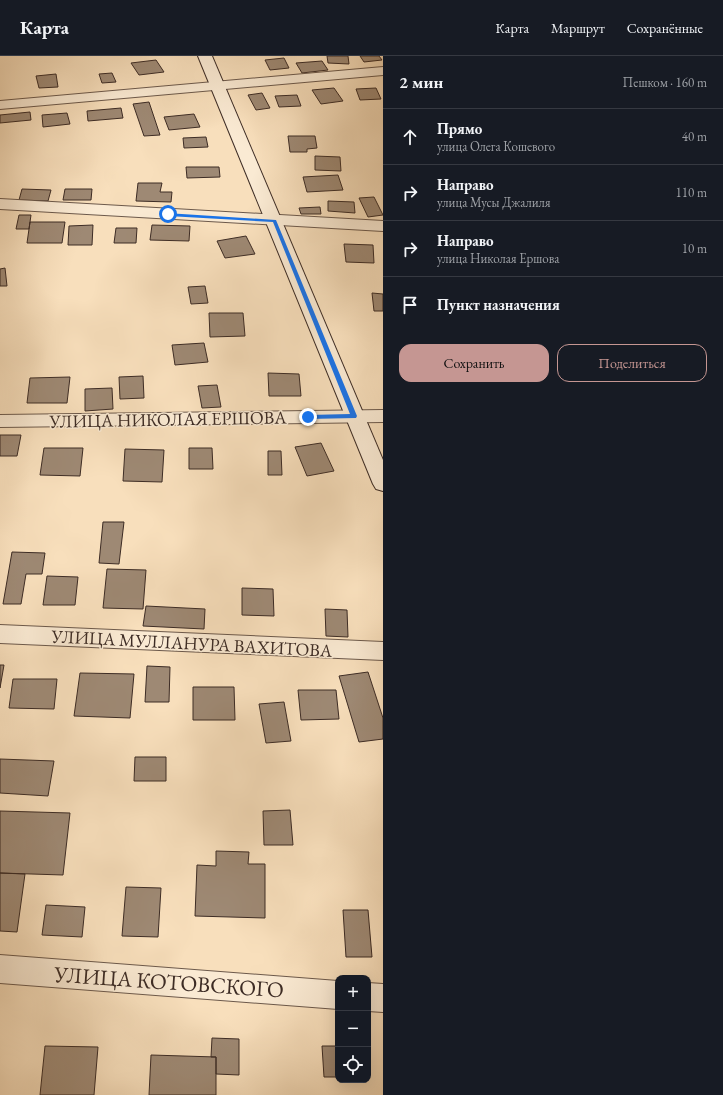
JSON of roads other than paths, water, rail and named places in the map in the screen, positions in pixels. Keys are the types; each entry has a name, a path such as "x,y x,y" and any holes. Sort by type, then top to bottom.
{"street":[{"path":"205,56 383,484"},
{"path":"0,105 219,87 383,71"},
{"path":"0,204 274,221 383,226"},
{"name":"УЛИЦА НИКОЛАЯ ЕРШОВА","path":"0,421 383,416"},
{"name":"УЛИЦА МУЛЛАНУРА ВАХИТОВА","path":"0,634 383,651"},
{"name":"УЛИЦА КОТОВСКОГО","path":"0,969 335,995"},
{"path":"371,997 383,998"}]}
